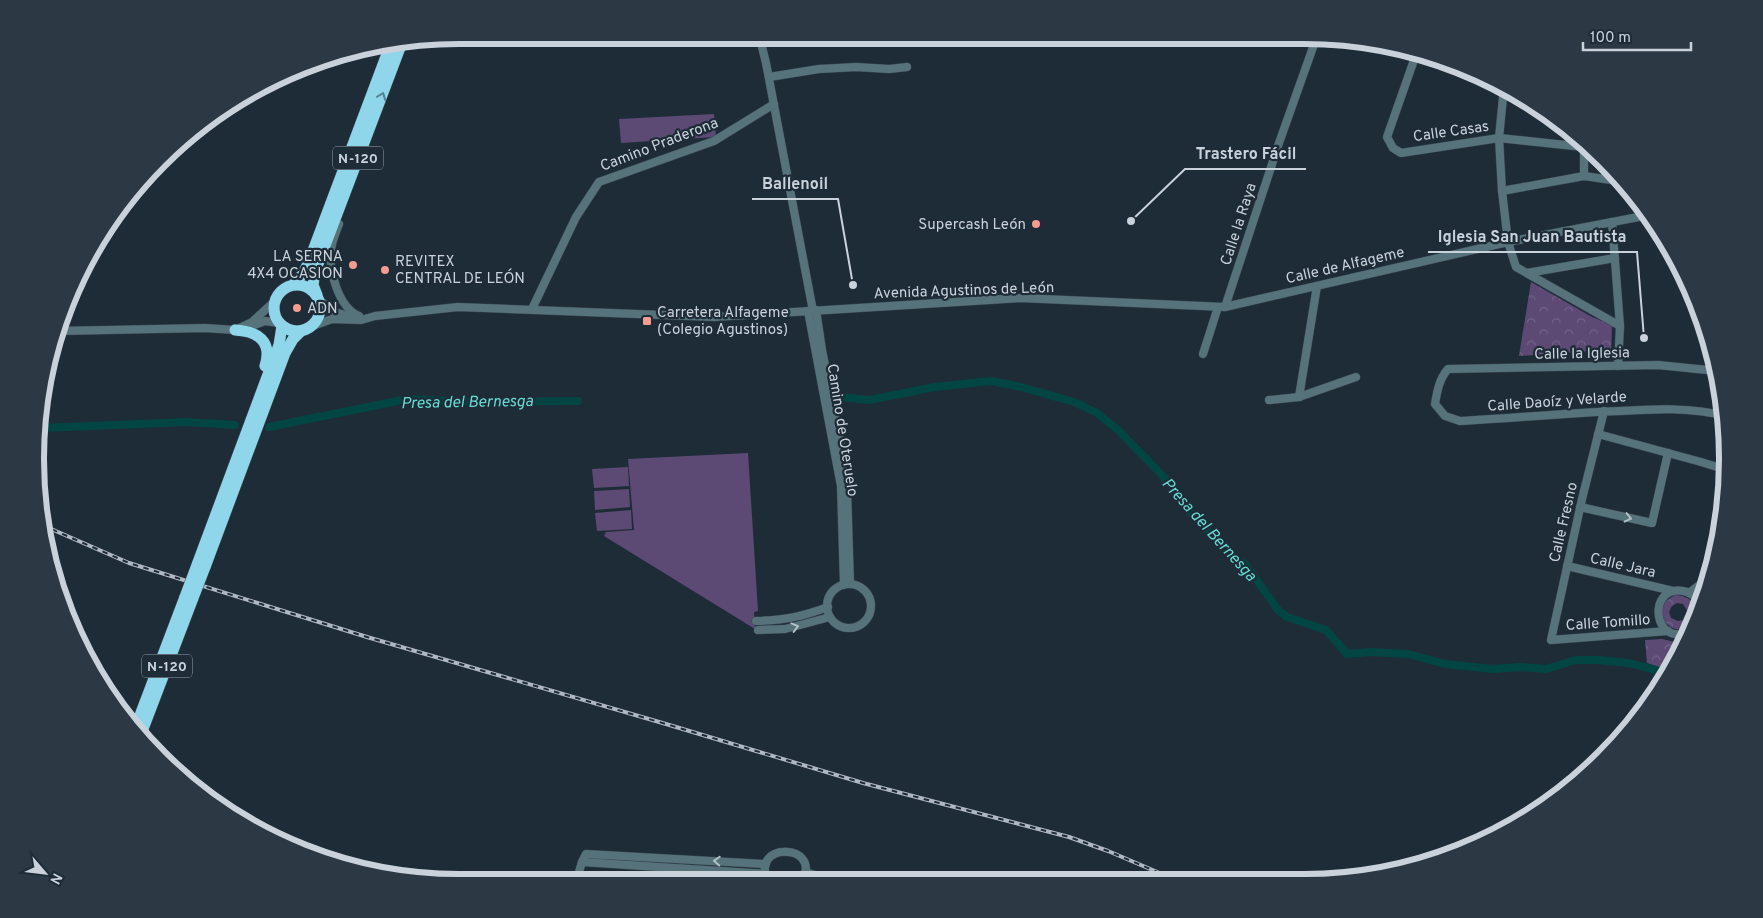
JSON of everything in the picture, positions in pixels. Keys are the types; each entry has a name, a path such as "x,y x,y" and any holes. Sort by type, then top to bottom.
{"highway":[{"name":"N-120","path":"318,297 314,285 315,272 401,48"},
{"name":"N-120","path":"294,284 308,264 388,50"},
{"path":"294,284 306,286 318,297 320,314 306,329 291,330 281,324 275,314 275,301 284,289 294,284"},
{"name":"N-120","path":"201,566 216,512 279,345 281,324"},
{"name":"N-120","path":"138,722 285,353 293,339 306,329"},
{"path":"216,512 228,468 268,355 262,338 250,332 239,330"},
{"name":"N-120","path":"144,729 189,597"}],"street":[{"name":"Camino de Oteruelo","path":"761,44 813,311 842,486 847,584"},
{"name":"Calle la Raya","path":"1203,354 1222,307 1314,44"},
{"name":"Calle Casas","path":"1415,59 1387,137 1394,148 1401,153 1499,138"},
{"path":"769,77 819,69 856,67 889,70 907,67"},
{"path":"1503,95 1499,138 1502,191 1508,242 1516,266 1620,326"},
{"name":"Camino Praderona","path":"532,309 576,217 599,182 714,141 774,104"},
{"path":"359,316 349,310 339,293 332,266 331,249 366,144 370,126"},
{"path":"1499,138 1577,146"},
{"path":"1584,152 1584,176"},
{"path":"1502,191 1584,176 1612,180"},
{"name":"Calle de Alfageme","path":"1222,307 1508,242 1641,217"},
{"path":"1612,222 1620,326 1618,366"},
{"path":"1527,273 1614,258"},
{"path":"1299,397 1317,286"},
{"name":"Avenida Agustinos de León","path":"318,297 325,306 337,314 374,316"},
{"name":"Avenida Agustinos de León","path":"306,329 332,319 354,320 458,307 714,316 1020,298 1222,307"},
{"path":"239,330 252,322 275,301"},
{"path":"65,331 205,328 239,330 265,321 281,324"},
{"name":"Calle la Iglesia","path":"1448,369 1658,364 1709,371"},
{"name":"Calle Daoíz y Velarde","path":"1448,369 1438,388 1435,404 1446,416 1460,422 1604,411 1677,409 1717,415"},
{"path":"1270,400 1299,397 1356,377"},
{"name":"Calle Fresno","path":"1551,640 1580,507 1604,411"},
{"path":"1598,434 1719,468"},
{"path":"1580,507 1652,523 1668,453"},
{"name":"Calle Jara","path":"1567,566 1673,591 1681,590 1689,593"},
{"path":"847,584 859,586 866,592 870,600 871,609 868,617 862,624 854,628 836,624 830,617 828,607 830,597 835,589 847,584"},
{"path":"1695,597 1689,593 1699,585"},
{"path":"1668,631 1661,624 1658,617 1658,609 1660,601 1673,591"},
{"path":"756,621 784,620 828,607"},
{"path":"758,630 785,629 830,617"},
{"name":"Calle Tomillo","path":"1551,640 1668,631 1680,634"},
{"path":"767,874 766,864 769,859 780,851 792,852 802,859 806,872 812,874"},
{"path":"578,874 586,854 766,864"},
{"path":"582,862 732,874"},
{"path":"697,870 697,874"}],"green space":[{"path":"714,114 716,137 621,143 619,119"},
{"path":"1531,282 1592,317 1612,325 1611,355 1596,356 1591,351 1519,356"},
{"path":"748,453 758,611 754,612 755,629 604,536 606,532 634,530 628,459"},
{"path":"628,467 629,486 594,488 592,469"},
{"path":"629,489 630,507 595,510 594,491"},
{"path":"631,510 632,529 597,531 595,513"},
{"path":"1676,595 1687,598 1693,604 1688,618 1681,629 1674,629 1663,619 1663,606","holes":["1677,603 1683,604 1688,612 1684,620 1678,621 1671,618 1669,612 1672,606"]},
{"path":"1662,639 1676,642 1663,668 1647,663 1645,640"}],"waterway":[{"name":"Presa del Bernesga","path":"842,397 869,400 935,387 991,381 1021,387 1074,402 1097,413 1118,430 1157,470 1189,511 1233,557 1246,565 1278,610 1287,617 1326,630 1347,654 1370,652 1408,654 1445,664 1493,669 1520,667 1546,669 1576,660 1598,660 1629,663 1661,671"},
{"name":"Presa del Bernesga","path":"269,427 408,399 474,402 578,401"},
{"name":"Presa del Bernesga","path":"45,428 187,422 235,425"}],"railway":[{"path":"50,528 129,563 367,637 863,783 1069,837 1162,874"}],"place":[{"name":"Trastero Fácil","path":"1131,221"},
{"name":"Supercash León","path":"1036,224"},
{"name":"LA SERNA 4X4 OCASION","path":"353,265"},
{"name":"REVITEX CENTRAL DE LEÓN","path":"385,270"},
{"name":"Ballenoil","path":"853,285"},
{"name":"ADN","path":"297,308"},
{"name":"Carretera Alfageme (Colegio Agustinos)","path":"647,321"},
{"name":"Iglesia San Juan Bautista","path":"1644,338"}]}
